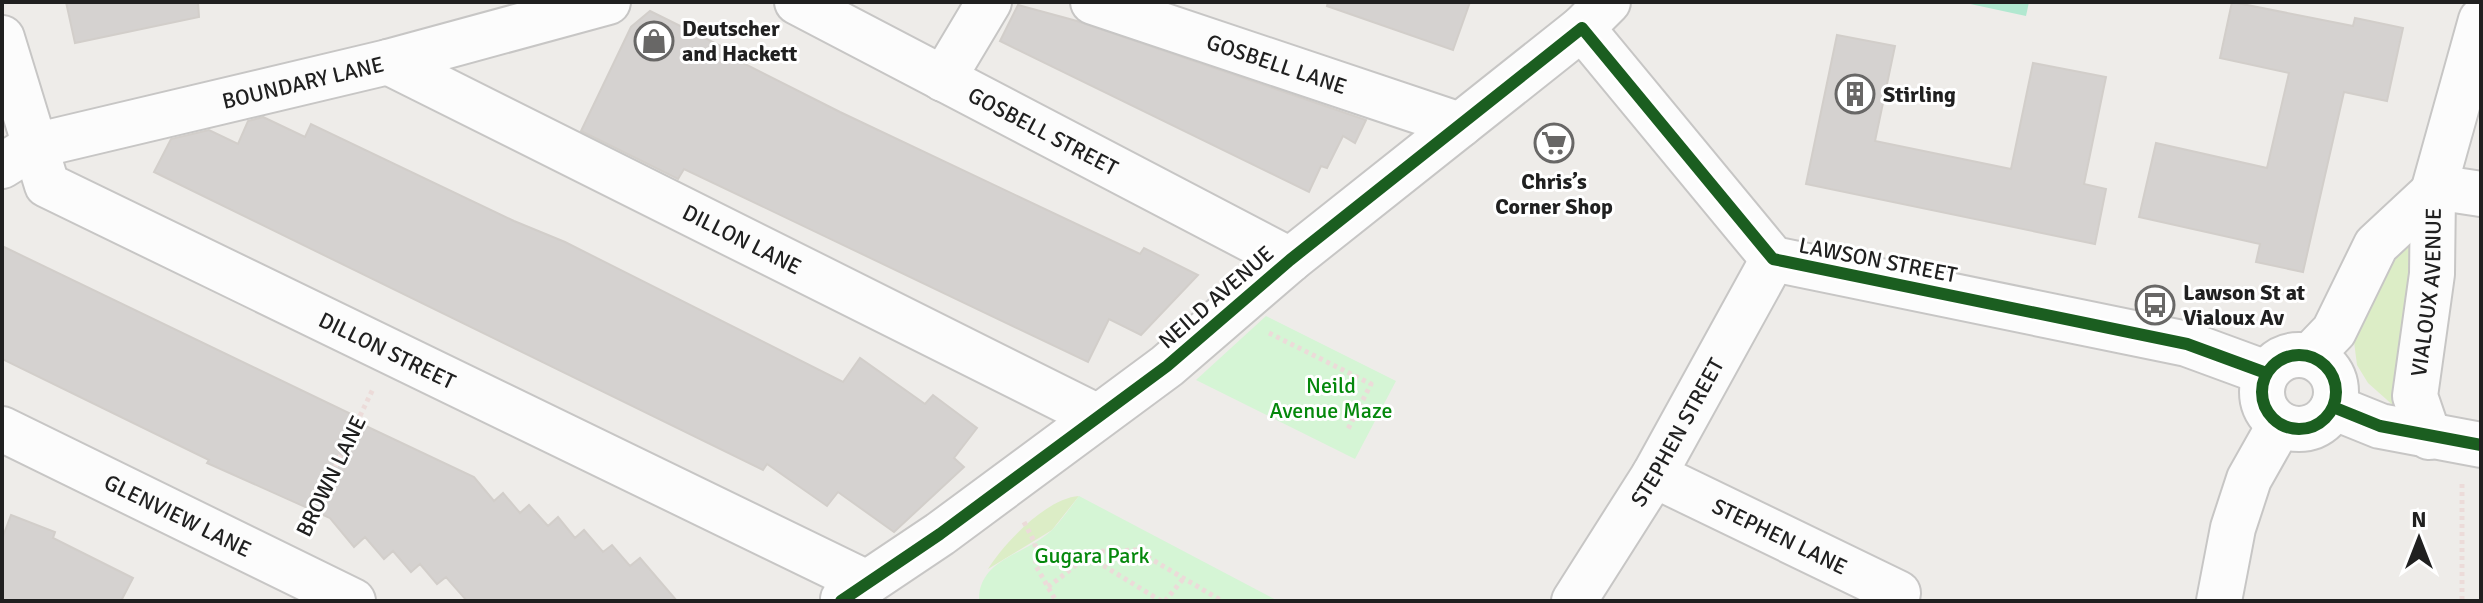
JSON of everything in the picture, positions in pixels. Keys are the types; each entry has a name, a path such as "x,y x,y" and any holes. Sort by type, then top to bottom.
{"street":[{"name":"BOUNDARY LANE","path":"18,156 388,62 608,2"},
{"name":"GOSBELL STREET","path":"797,2 1290,260"},
{"path":"943,79 989,2"},
{"name":"GOSBELL LANE","path":"1093,2 1460,125"},
{"name":"NEILD AVENUE","path":"854,592 1005,486 1167,366 1290,260 1460,125 1593,11"},
{"name":"LAWSON STREET","path":"1593,11 1773,259 2187,344 2266,373"},
{"name":"VIALOUX AVENUE","path":"2457,442 2415,396 2432,274 2434,189 2481,20"},
{"name":"DILLON STREET","path":"2,38 18,156 47,185 391,352 854,592"},
{"name":"DILLON LANE","path":"388,62 1096,416"},
{"path":"2434,189 2481,194"},
{"name":"VIALOUX AVENUE","path":"2310,356 2334,331 2376,245 2434,189"},
{"name":"STEPHEN STREET","path":"1574,601 1654,475 1773,259"},
{"path":"2310,356 2330,371 2335,383 2333,407 2310,428 2289,428 2280,424 2264,407 2262,384 2266,373 2285,357 2310,356"},
{"path":"2333,407 2380,426 2457,442"},
{"path":"2219,601 2233,528 2249,479 2280,424"},
{"name":"GLENVIEW LANE","path":"2,429 353,601"},
{"name":"STEPHEN LANE","path":"1654,475 1898,593 1894,601"}],"path":[{"path":"1228,312 1371,384 1347,431"},
{"path":"2457,442 2462,601"},
{"path":"1005,486 1035,543 1036,566 1056,601"},
{"path":"1048,587 1075,566 1075,555 1081,552 1136,550 1222,601"},
{"path":"1081,552 1163,601 1183,579"}],"green space":[{"path":"1961,2 2029,2 2026,16"},
{"path":"2416,222 2403,407 2395,407 2368,383 2357,365 2352,326"},
{"name":"Neild Avenue Maze","path":"1266,316 1396,381 1355,459 1196,380"},
{"path":"1079,496 1052,530 988,569 1015,535 1040,513"},
{"name":"Gugara Park","path":"1079,496 1278,601 979,601 981,587 994,567 1051,531"}],"building":[{"path":"66,2 198,2 199,17 75,43"},
{"path":"1328,2 1470,2 1453,50 1327,6"},
{"path":"2232,2 2353,26 2355,18 2403,28 2387,101 2344,92 2303,272 2256,262 2260,244 2139,217 2156,143 2267,168 2289,73 2220,58"},
{"path":"1018,5 1077,21 1366,120 1355,143 1343,136 1327,168 1321,166 1309,192 1000,41"},
{"path":"650,11 741,56 737,60 840,112 1140,254 1144,248 1198,275 1141,335 1109,319 1088,362 684,169 678,179 581,131 631,27"},
{"name":"Stirling","path":"1837,35 1895,46 1875,141 2011,169 2033,63 2106,77 2084,184 2106,189 2095,244 1806,184"},
{"path":"263,117 305,137 311,124 514,221 565,242 843,382 860,358 925,404 933,395 977,428 954,458 964,467 894,532 838,492 827,506 767,464 763,470 154,172 171,139 209,130 238,144 248,121"},
{"path":"2,246 353,415 351,419 474,477 494,501 503,493 520,513 529,505 548,526 558,517 575,538 584,530 603,552 612,545 630,566 640,558 677,601 467,601 446,577 437,584 420,564 411,572 393,551 384,559 365,537 354,547 330,518 207,463 209,460 2,359"},
{"path":"11,515 55,532 53,538 133,578 121,601 2,601 2,539"}],"cycle path":[{"path":"1582,28 1773,259 2187,344 2266,373"},
{"path":"841,601 940,534 1167,366 1290,260 1582,28"},
{"path":"2292,355 2306,355 2320,361 2330,371 2336,392 2330,413 2320,423 2306,429 2292,429 2278,423 2268,413 2262,399 2262,385 2268,371 2278,361 2292,355"},
{"path":"2333,407 2380,426 2481,445"}],"place":[{"name":"Deutscher and Hackett","path":"654,41"},
{"name":"Stirling","path":"1855,94"},
{"name":"Chris’s Corner Shop","path":"1554,143"},
{"name":"Lawson St at Vialoux Av","path":"2155,305"}]}
